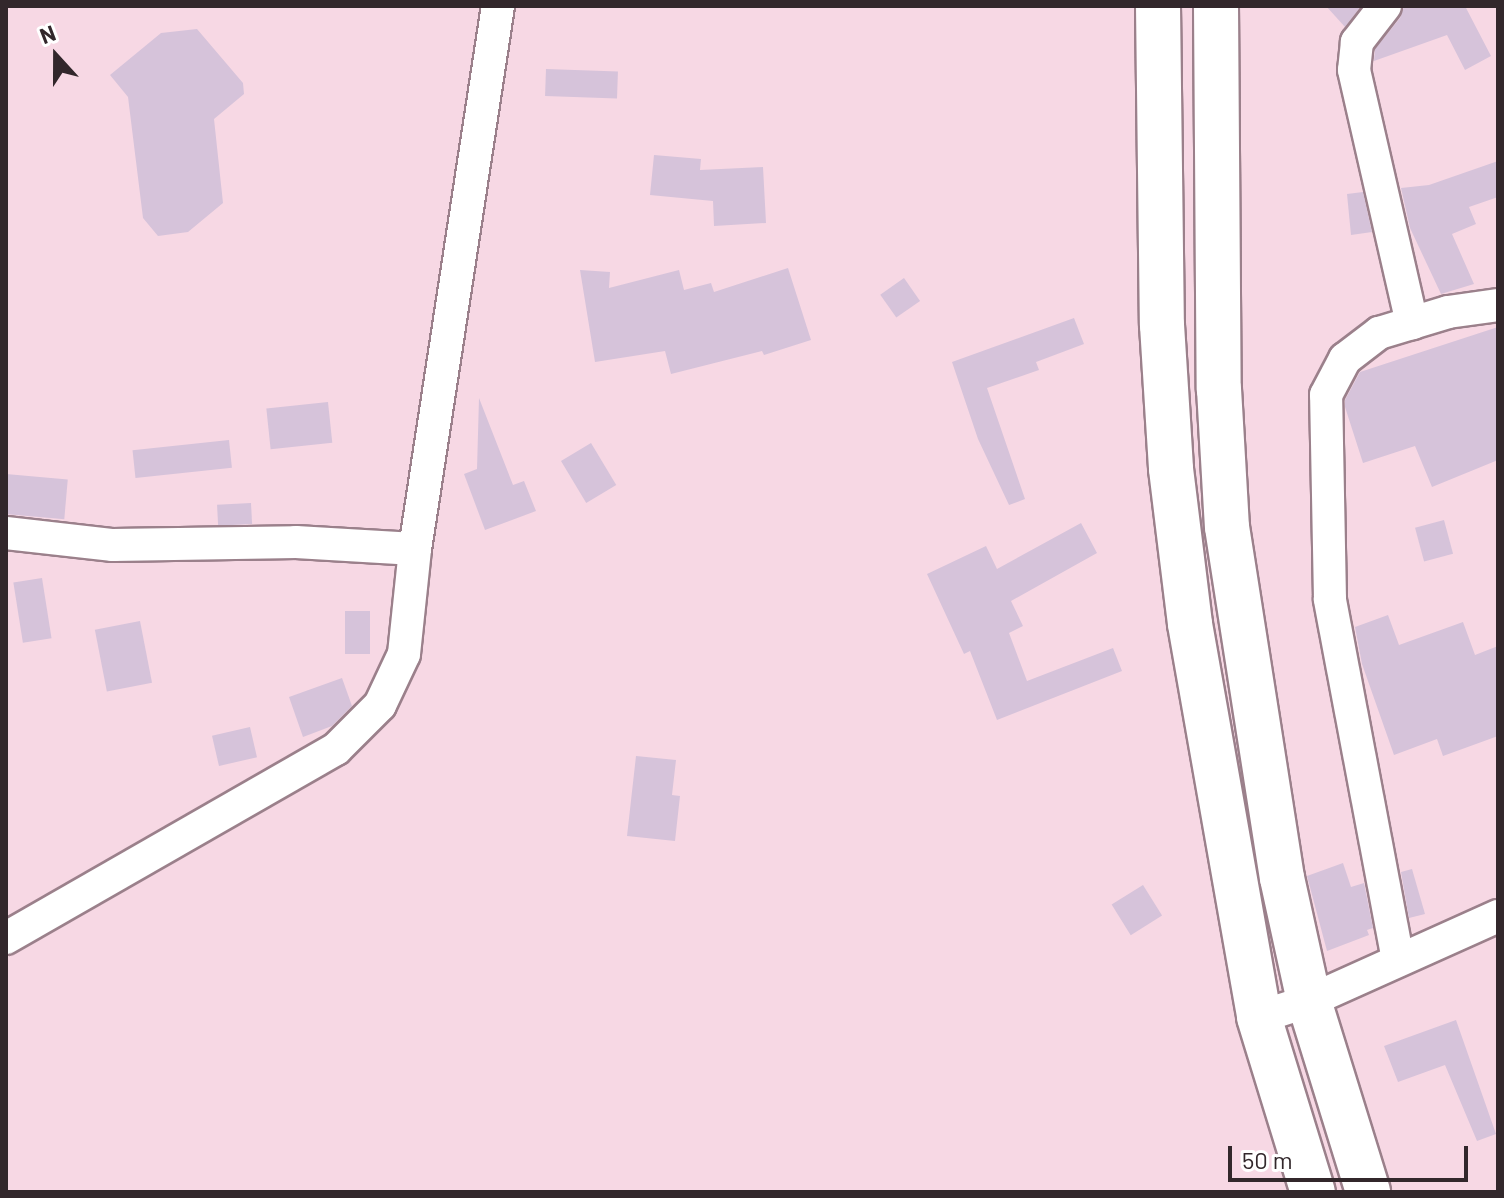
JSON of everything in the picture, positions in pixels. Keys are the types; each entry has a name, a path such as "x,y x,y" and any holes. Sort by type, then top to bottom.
{"street":[{"path":"1158,6 1162,325 1171,469 1193,639 1259,1017 1313,1192"},
{"path":"1216,6 1219,389 1227,527 1282,878 1309,1001 1368,1192"},
{"path":"1385,6 1357,42 1354,70 1412,323"},
{"path":"6,938 336,749 380,705 404,654 415,549 493,12"},
{"path":"1398,960 1330,599 1326,395 1345,359 1379,333 1448,312 1498,305"},
{"path":"6,533 113,545 296,542 415,549"},
{"path":"1259,1017 1309,1001 1498,916"}],"building":[{"path":"1326,6 1361,6 1345,27"},
{"path":"1404,6 1465,6 1491,56 1465,70 1447,35 1374,61 1375,49 1400,18"},
{"path":"197,29 243,83 244,94 214,119 223,203 188,232 158,236 143,218 128,97 110,75 161,33"},
{"path":"546,69 618,72 617,98 545,96"},
{"path":"654,155 701,159 700,170 763,167 766,223 714,226 713,201 650,195"},
{"path":"1498,161 1498,197 1469,207 1476,224 1452,234 1474,284 1441,294 1410,228 1401,188 1429,185"},
{"path":"1363,192 1372,232 1351,235 1347,194"},
{"path":"788,268 811,340 764,355 762,351 671,374 665,351 595,362 580,270 610,272 609,288 679,270 684,290 711,283 714,292"},
{"path":"904,278 920,301 896,318 880,295"},
{"path":"1074,318 1084,344 1036,362 1039,370 987,388 1025,499 1009,505 978,439 952,362"},
{"path":"1498,327 1498,460 1432,487 1415,446 1363,463 1345,407 1345,400 1360,372"},
{"path":"479,398 513,485 524,481 536,511 485,530 464,474 477,469"},
{"path":"328,402 332,443 271,449 266,408"},
{"path":"229,440 232,468 135,478 133,450"},
{"path":"591,443 616,485 586,503 561,461"},
{"path":"6,474 68,479 64,519 6,514"},
{"path":"251,503 252,524 218,526 217,505"},
{"path":"1444,520 1453,554 1424,562 1415,528"},
{"path":"1081,523 1097,553 1011,601 1023,626 1009,633 1027,681 1113,648 1122,671 997,720 970,651 964,654 927,574 986,546 997,569"},
{"path":"42,578 52,638 23,643 13,583"},
{"path":"345,611 370,611 370,654 345,654"},
{"path":"1388,615 1399,645 1463,622 1475,655 1498,646 1498,736 1443,756 1437,739 1394,755 1362,664 1355,627"},
{"path":"140,621 152,683 107,692 95,630"},
{"path":"342,678 352,706 332,726 303,737 289,697"},
{"path":"250,727 257,757 219,766 212,736"},
{"path":"636,756 676,760 672,795 680,796 675,841 627,836"},
{"path":"1343,863 1351,887 1364,883 1373,928 1367,930 1369,935 1327,951 1307,876"},
{"path":"1412,869 1425,914 1409,918 1401,872"},
{"path":"1143,885 1162,916 1131,935 1112,905"},
{"path":"1456,1020 1496,1134 1477,1141 1445,1065 1398,1082 1384,1046"}]}
